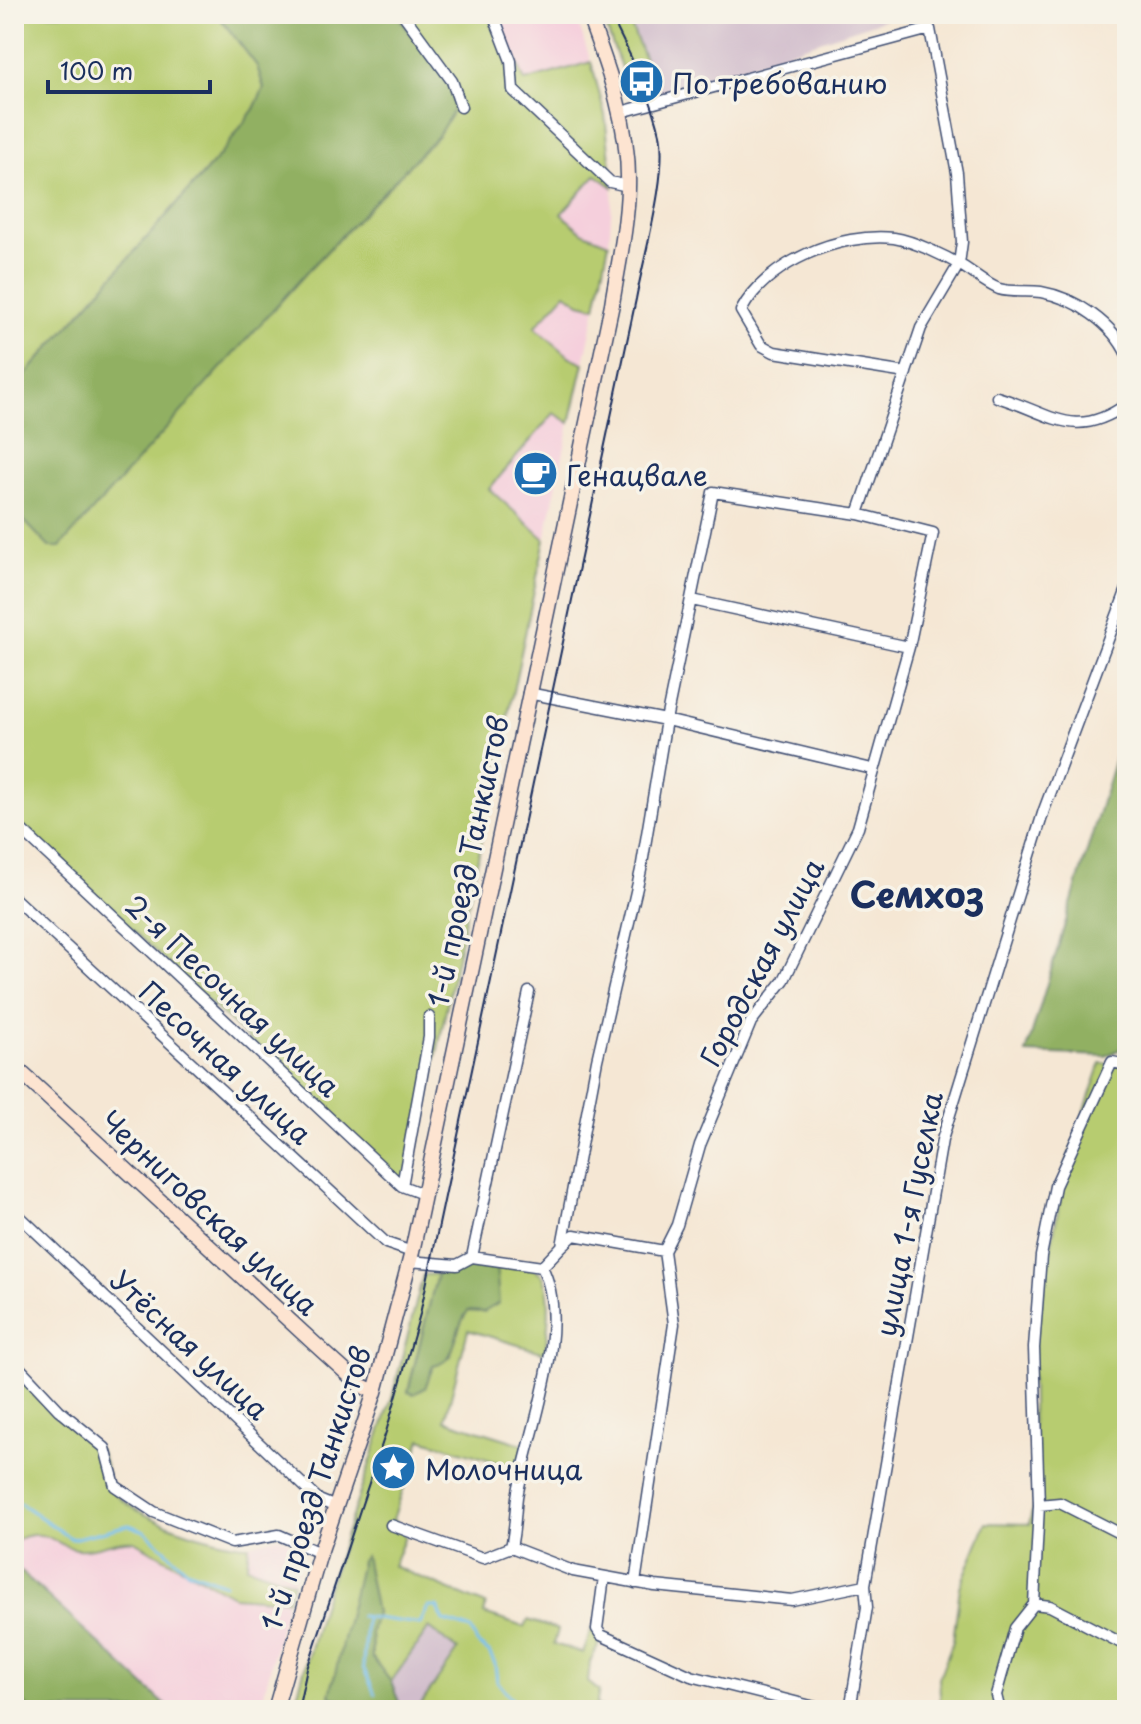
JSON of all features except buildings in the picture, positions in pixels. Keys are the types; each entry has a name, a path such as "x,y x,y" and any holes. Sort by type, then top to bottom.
{"main road":[{"name":"1-й проезд Танкистов","path":"275,1710 320,1553 375,1392 411,1257 612,304 628,186 621,112 588,14"},
{"name":"Черниговская улица","path":"14,1066 360,1385 375,1392"}],"street":[{"path":"403,14 452,81 461,107"},
{"path":"493,14 511,61 513,90 610,182 628,186"},
{"path":"621,112 930,29 957,173 962,242 959,264 921,328 858,514"},
{"path":"906,373 774,352 756,338 741,311 748,298 769,277 820,248 841,242 895,238 959,264 999,289 1045,293 1093,314 1120,339 1127,355"},
{"path":"997,397 1072,424 1106,419 1127,404"},
{"name":"Городская улица","path":"562,1246 597,1060 638,885 666,720 713,492 858,514 933,533 909,647 872,769 858,828 784,980 751,1022 700,1145 677,1225 664,1251"},
{"name":"улица 1-я Гуселка","path":"850,1710 867,1607 865,1585 942,1140 1044,810 1127,589"},
{"path":"692,600 909,647"},
{"path":"528,693 666,720 872,769"},
{"name":"2-я Песочная улица","path":"14,823 402,1186 423,1194"},
{"name":"Песочная улица","path":"14,898 386,1243 411,1257"},
{"path":"472,1257 529,992"},
{"path":"402,1186 429,1037 429,1017"},
{"path":"1002,1708 996,1695 1012,1638 1034,1604 1039,1505 1034,1348 1041,1256 1055,1186 1112,1062 1127,1065"},
{"name":"Утёсная улица","path":"14,1211 319,1500 336,1507"},
{"path":"542,1267 574,1235 664,1251 674,1324 635,1583"},
{"path":"411,1257 457,1265 472,1257 542,1267"},
{"path":"511,1547 517,1499 549,1354 552,1309 542,1267"},
{"path":"14,1362 59,1410 105,1448 115,1486 154,1512 232,1543 279,1535 320,1553"},
{"path":"1039,1505 1060,1503 1127,1537"},
{"path":"391,1525 483,1558 511,1547 573,1571 635,1583 792,1600 865,1585"},
{"path":"604,1577 597,1629 601,1635 691,1676 827,1710"},
{"path":"1034,1604 1050,1606 1127,1646"}],"shaded area":[{"path":"496,14 575,14 591,62 524,82"},
{"path":"626,14 900,14 660,95"},
{"path":"596,175 613,187 609,243 582,232 560,214"},
{"path":"566,293 580,303 596,307 584,363 570,357 535,327"},
{"path":"555,413 570,423 545,539 489,489"},
{"path":"30,1534 49,1536 82,1550 120,1539 134,1541 233,1596 287,1600 260,1710 171,1710 14,1565 14,1541"},
{"path":"279,1536 304,1551 293,1582 246,1566 249,1545"},
{"path":"429,1628 458,1650 419,1706 422,1710 402,1710 391,1682"}],"green space":[{"path":"14,14 217,14 257,66 264,88 254,109 220,155 14,388"},
{"path":"217,14 396,14 449,84 455,108 439,134 308,271 60,547 49,547 14,510 14,388 220,155 254,109 264,88 257,66"},
{"path":"396,14 496,14 525,81 591,62 605,115 613,187 596,175 561,214 582,232 609,243 596,307 580,303 566,293 535,327 570,357 584,363 570,423 554,413 489,489 545,539 410,1181 404,1185 14,819 14,510 17,516 308,271 439,134 449,84"},
{"path":"601,14 626,14 660,95 639,101 632,96"},
{"path":"1127,719 1127,1046 1106,1056 1026,1053"},
{"path":"1101,1063 1127,1066 1127,1710 941,1710 939,1678 953,1641 960,1587 986,1523 1029,1524 1034,1502 1031,1351 1068,1159"},
{"path":"496,1263 530,1268 544,1278 549,1310 545,1353 468,1330 445,1420 525,1445 520,1469 421,1439 393,1519 405,1537 393,1566 486,1605 484,1614 524,1627 528,1620 558,1630 554,1644 583,1653 592,1628 602,1639 590,1662 588,1682 599,1691 596,1706 608,1710 422,1710 419,1707 458,1650 429,1628 391,1682 372,1657 371,1632 376,1613 365,1557 330,1695 365,1710 293,1710 323,1602 392,1398 423,1275 437,1274 408,1391 425,1388 433,1366 451,1356 456,1326 468,1311 484,1312"},
{"path":"496,1263 499,1303 484,1312 468,1311 451,1352 442,1363 433,1366 425,1388 414,1394 408,1392 437,1274 460,1271 464,1265"},
{"path":"14,1375 97,1448 103,1456 111,1488 119,1498 153,1518 196,1535 249,1545 247,1566 293,1582 287,1600 233,1596 134,1541 75,1549 44,1536 26,1536 14,1541"},
{"path":"365,1556 376,1613 371,1632 372,1657 391,1682 402,1710 365,1710 330,1696 361,1561"},
{"path":"14,1565 171,1710 30,1710 14,1691"}],"waterway":[{"path":"14,1499 72,1539 129,1525 145,1531 187,1570 225,1584"},
{"path":"360,1616 420,1624 428,1607 437,1607 444,1621 471,1629 477,1643 489,1652 495,1664 497,1681 518,1707 534,1710"},
{"path":"366,1617 363,1667 375,1694"}],"tram line":[{"path":"298,1710 307,1669 386,1432 420,1314 654,215 661,171 660,134 645,88 610,14"}],"place":[{"name":"По требованию","path":"641,82"},
{"name":"Генацвале","path":"535,474"},
{"name":"Молочница","path":"394,1468"}],"district":[{"name":"Семхоз","path":"917,893"}]}
